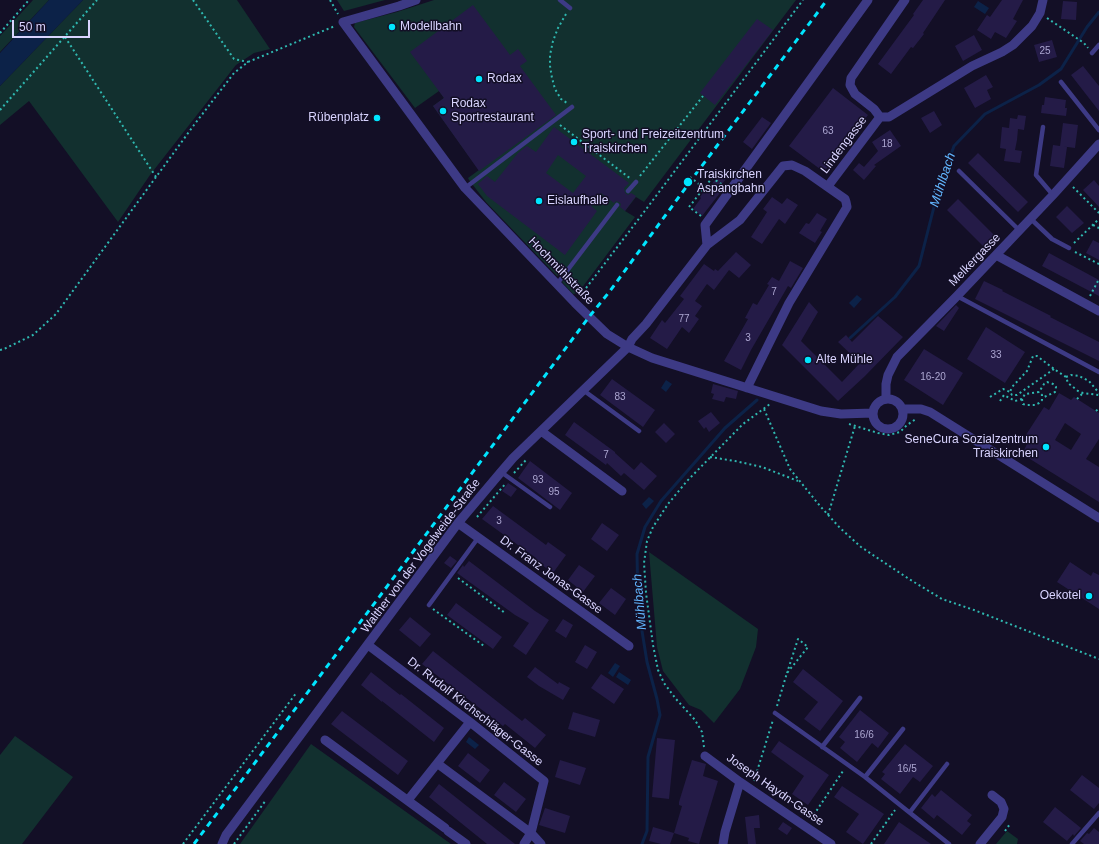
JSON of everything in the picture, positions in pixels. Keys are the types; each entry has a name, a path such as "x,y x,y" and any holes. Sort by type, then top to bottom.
{"street":[{"path":"343,22 416,0"},
{"path":"707,245 706,225 708,221 868,0"},
{"path":"880,117 874,109 855,94 850,85 852,78 905,0"},
{"path":"1040,13 1043,0"},
{"name":"Lindengasse","path":"747,388 789,303 845,210 847,204 845,199 828,186 880,117 889,117 972,66 1002,52 1013,45 1032,26 1040,13"},
{"name":"Hochmühlstraße","path":"343,22 465,188 556,284 607,334 628,347 652,358 821,411 841,414 873,413"},
{"name":"Melkergasse","path":"886,399 886,384 888,375 896,357 957,296 1053,195 1099,144"},
{"name":"Walther von der Vogelweide-Straße","path":"222,844 226,835 458,523 513,458 628,347 632,339 646,324 707,245 740,220 783,166 792,165 805,171 828,186"},
{"path":"996,255 1099,311"},
{"path":"886,399 896,401 900,404 902,409 903,414 900,422 892,428 883,428 879,426 874,418 874,408 881,401 886,399"},
{"path":"902,409 921,409 930,412 1099,518"},
{"path":"541,431 622,491"},
{"name":"Dr. Franz Jonas-Gasse","path":"458,523 629,646"},
{"name":"Dr. Rudolf Kirchschläger-Gasse","path":"368,645 470,722 544,781 531,833"},
{"path":"408,800 470,722"},
{"path":"325,740 466,844"},
{"name":"Joseph Haydn-Gasse","path":"705,756 740,782 831,844"},
{"path":"438,764 531,833 541,844"},
{"path":"723,844 725,832 740,782"},
{"path":"980,844 1002,817 1004,809 1001,802 992,795"},
{"path":"524,844 531,833"}],"lane":[{"path":"560,0 570,8"},
{"path":"1092,53 1099,45"},
{"path":"1061,82 1099,130"},
{"path":"465,188 572,107"},
{"path":"1043,127 1036,175 1053,195"},
{"path":"959,171 1019,230"},
{"path":"628,191 636,182"},
{"path":"556,284 617,204"},
{"path":"1031,218 1052,239 1069,248"},
{"path":"957,296 1099,372"},
{"path":"583,390 639,431"},
{"path":"501,472 550,507"},
{"path":"428,605 478,538"},
{"path":"822,746 860,698"},
{"path":"775,713 865,777 949,844"},
{"path":"865,777 903,729"},
{"path":"910,812 947,764"},
{"path":"1075,843 1099,813"}],"path":[{"path":"0,32 29,0"},
{"path":"0,110 97,0"},
{"path":"193,0 234,58 248,62"},
{"path":"0,350 33,335 56,314 194,125 234,73 248,62 343,22 330,0"},
{"path":"575,303 803,0"},
{"path":"570,8 564,15 553,41 550,55 550,66 552,78 558,94 561,99 572,107"},
{"path":"1040,13 1084,43"},
{"path":"65,37 156,177"},
{"path":"554,120 636,182 703,96"},
{"path":"690,177 704,188"},
{"path":"708,221 689,207 712,178 731,191"},
{"path":"1066,181 1099,213"},
{"path":"1099,219 1069,248 1099,264"},
{"path":"1093,225 1099,228"},
{"path":"1086,304 1099,279"},
{"path":"1010,392 1012,387 1027,371 1033,356 1037,356 1066,377 1068,383 1083,393 1099,394"},
{"path":"990,398 1003,389 1010,392 1012,395 1016,395 1054,369"},
{"path":"1066,377 1079,376 1089,381 1099,394"},
{"path":"1000,401 1004,395 1015,401 1022,399 1026,394 1039,392 1047,382 1056,387 1055,392 1042,398 1039,403 1035,405 1026,406 1023,404 1022,399"},
{"path":"1039,392 1042,395 1042,398"},
{"path":"1077,399 1083,393"},
{"path":"705,756 702,732 695,720 664,683 658,670 646,593 644,563 647,541 653,527 668,504 687,481 743,424 778,398"},
{"path":"1096,411 1099,408"},
{"path":"764,409 790,470 840,528 861,546 909,579 942,599 982,613 1099,659"},
{"path":"848,424 889,435 900,432 915,419 920,419"},
{"path":"828,515 855,426"},
{"path":"1009,440 1024,438"},
{"path":"466,529 529,457"},
{"path":"710,457 735,461 762,468 799,481"},
{"path":"452,574 505,613"},
{"path":"428,605 484,646"},
{"path":"752,790 791,659 798,639 808,647 787,673"},
{"path":"183,844 297,692"},
{"path":"806,826 847,765"},
{"path":"234,844 266,800"},
{"path":"871,844 899,804"}],"green space":[{"path":"33,0 49,0 0,52 0,36"},
{"path":"83,0 237,0 270,49 254,53 236,65 150,175 118,222 29,101 0,125 0,86"},
{"path":"337,0 385,0 344,11"},
{"name":"Sport- und Freizeitzentrum Traiskirchen","path":"434,0 796,0 644,202 636,197 625,211 635,217 578,293 573,294 562,282 564,279 559,275 557,276 486,202 469,180 468,178 479,170 433,106 444,98 439,91 415,108 354,27 355,23"},
{"path":"649,552 758,629 756,647 740,689 714,723 701,710 689,705 663,671 657,647"},
{"path":"15,736 73,777 22,844 0,844 0,755"},
{"path":"311,744 451,844 240,844"},
{"path":"1007,831 1018,839 1017,844 996,844"}],"water":[{"path":"49,0 83,0 0,86 0,53"},
{"path":"978,1 989,8 985,14 974,7"},
{"path":"857,295 862,299 854,308 849,303"},
{"path":"666,380 672,384 666,392 661,388"},
{"path":"649,497 654,501 646,509 642,504"},
{"path":"615,663 620,666 613,677 608,673"},
{"path":"619,672 631,680 628,685 616,677"},
{"path":"469,737 479,745 475,749 466,742"}],"building":[{"path":"923,0 945,0 923,33 924,34 913,48 911,47 891,74 878,64 914,15 913,14"},
{"path":"1002,0 1023,0 1013,19 1017,21 1006,38 995,32 991,39 977,30 987,15 990,17"},
{"path":"1063,1 1077,2 1076,20 1061,19"},
{"name":"Rodax","path":"473,5 510,55 518,49 527,61 520,66 556,115 479,171 433,106 444,98 410,52"},
{"path":"757,19 773,30 715,105 700,93"},
{"path":"974,35 982,50 963,61 955,46"},
{"path":"1052,40 1057,57 1039,62 1034,45"},
{"path":"1083,66 1099,86 1099,111 1071,75"},
{"path":"986,75 993,87 987,90 991,99 975,108 964,88"},
{"path":"833,88 868,115 824,172 789,146"},
{"path":"1045,97 1066,100 1066,116 1041,113"},
{"path":"934,111 942,125 930,133 921,118"},
{"path":"1018,115 1026,116 1024,130 1018,129 1015,150 1022,151 1020,163 1004,161 1006,149 1000,148 1002,127 1009,128 1010,118 1017,119"},
{"path":"762,117 771,123 752,149 743,142"},
{"path":"1063,123 1078,125 1075,148 1060,146"},
{"name":"Eislaufhalle","path":"554,127 629,183 624,188 625,193 628,195 631,193 636,196 625,211 620,207 621,204 619,202 616,201 614,203 601,193 591,206 597,211 565,255 487,196 478,184 487,176 495,182 518,153 527,146 536,152","holes":["558,155 586,176 573,193 546,173"]},
{"path":"890,130 901,146 874,165 876,166 864,180 853,170 859,163 864,167 878,151 872,142"},
{"path":"1053,145 1067,147 1064,168 1050,166"},
{"path":"978,153 1028,202 1018,212 968,163"},
{"path":"721,172 728,177 720,186 722,188 719,192 720,193 702,216 693,209 709,184 711,185"},
{"path":"1094,180 1099,186 1099,207 1083,190"},
{"path":"772,197 782,204 787,198 798,205 785,224 779,219 762,244 751,237 767,212 763,209"},
{"path":"958,199 995,236 984,247 947,210"},
{"path":"1067,206 1084,223 1072,233 1056,217"},
{"path":"817,213 827,219 820,231 822,232 815,243 799,233 806,223 809,224"},
{"path":"1093,240 1099,243 1099,260 1086,253"},
{"path":"736,252 751,265 739,278 729,270 714,290 707,284 695,301 702,306 695,316 699,319 689,333 682,327 667,349 650,338 662,320 665,323 684,299 680,296 704,264 714,271 715,269 718,271"},
{"path":"1049,253 1099,280 1099,296 1042,266"},
{"path":"790,261 803,268 791,288 788,286 741,370 724,361 748,319 745,318 753,303 757,305 772,277 779,281"},
{"path":"984,281 1099,342 1099,361 975,299"},
{"path":"809,302 818,312 801,341 842,382 860,363 838,342 846,335 852,342 878,316 903,337 838,401 782,345"},
{"path":"956,305 959,308 944,331 936,326"},
{"path":"986,327 1025,352 1005,383 967,359"},
{"path":"924,349 963,373 943,405 904,380"},
{"path":"612,379 655,410 643,427 600,395"},
{"path":"713,384 738,391 736,399 726,397 724,402 712,399 714,394 711,393"},
{"name":"SeneCura Sozialzentrum Traiskirchen","path":"1059,393 1071,400 1074,397 1099,413 1099,439 1086,459 1099,467 1099,502 1022,454 1027,444 1022,441 1044,407 1049,410","holes":["1065,423 1081,434 1071,450 1055,440"]},
{"path":"711,412 720,423 709,432 706,427 704,429 698,421"},
{"path":"574,422 615,452 634,470 641,462 657,476 644,490 624,473 621,476 607,463 606,465 565,435"},
{"path":"664,423 675,434 666,443 655,432"},
{"path":"530,461 572,493 560,510 518,478"},
{"path":"508,483 517,489 511,497 502,491"},
{"path":"493,506 546,545 548,542 566,555 553,573 535,560 536,558 482,519"},
{"path":"602,523 619,535 607,551 591,539"},
{"path":"450,556 457,561 451,568 444,563"},
{"path":"469,561 549,620 526,655 513,646 529,623 515,615 457,573 463,565 464,567"},
{"name":"Oekotel","path":"1070,562 1091,576 1093,572 1099,575 1099,609 1057,582"},
{"path":"579,565 595,576 583,592 568,580"},
{"path":"611,588 626,599 615,615 599,603"},
{"path":"456,603 502,637 493,649 447,615"},
{"path":"410,617 431,634 420,647 399,630"},
{"path":"563,619 573,625 566,638 555,631"},
{"path":"585,645 597,652 587,669 575,662"},
{"path":"433,651 522,721 525,718 546,735 535,748 505,724 503,726 422,664"},
{"path":"535,667 558,684 559,682 570,688 563,700 527,677"},
{"path":"803,669 843,701 820,731 804,719 818,702 793,682"},
{"path":"371,672 444,728 434,742 361,685"},
{"path":"601,674 624,689 614,704 591,688"},
{"path":"860,710 889,733 878,748 872,743 857,762 840,748 845,742 839,737"},
{"path":"342,711 408,761 398,775 331,724"},
{"path":"573,712 600,720 595,737 568,729"},
{"path":"657,738 675,740 669,799 652,797"},
{"path":"779,741 829,775 808,805 792,794 804,776 771,752"},
{"path":"905,744 933,766 920,782 913,777 900,794 881,779 885,774 882,772"},
{"path":"468,753 490,770 480,783 458,766"},
{"path":"560,760 586,768 580,785 555,777"},
{"path":"692,760 706,764 703,776 718,781 699,844 688,841 689,838 674,833 682,806 679,805 679,802"},
{"path":"1082,775 1099,788 1099,803 1094,809 1070,790"},
{"path":"504,782 526,799 516,812 494,795"},
{"path":"439,784 515,844 487,844 429,797"},
{"path":"842,786 884,814 863,844 846,832 859,814 834,797"},
{"path":"941,790 972,815 967,821 971,824 962,835 937,815 934,819 921,808 932,794 935,797"},
{"path":"1055,807 1081,828 1067,841 1043,822"},
{"path":"545,808 570,816 565,833 539,825"},
{"path":"759,815 760,828 754,828 756,844 748,844 745,817"},
{"path":"783,822 792,828 787,835 778,829"},
{"path":"899,822 931,844 884,844"},
{"path":"653,827 674,833 670,844 661,844 649,841"},
{"path":"1094,828 1099,832 1099,844 1084,844 1080,841 1087,833 1089,834"}],"waterway":[{"name":"Mühlbach","path":"850,338 895,297 919,266 938,191 954,146 985,114 1039,85 1061,69 1087,27 1099,12"},
{"name":"Mühlbach","path":"642,844 647,831 648,757 660,715 647,662 638,606 637,554 645,527 661,501 725,428 757,400"}],"railway":[{"path":"194,844 827,0"}],"place":[{"name":"Modellbahn","path":"392,27"},
{"name":"Rodax","path":"479,79"},
{"name":"Rodax Sportrestaurant","path":"443,111"},
{"name":"Rübenplatz","path":"377,118"},
{"name":"Sport- und Freizeitzentrum Traiskirchen","path":"574,142"},
{"name":"Traiskirchen Aspangbahn","path":"688,182"},
{"name":"Eislaufhalle","path":"539,201"},
{"name":"Alte Mühle","path":"808,360"},
{"name":"SeneCura Sozialzentrum Traiskirchen","path":"1046,447"},
{"name":"Oekotel","path":"1089,596"}]}
